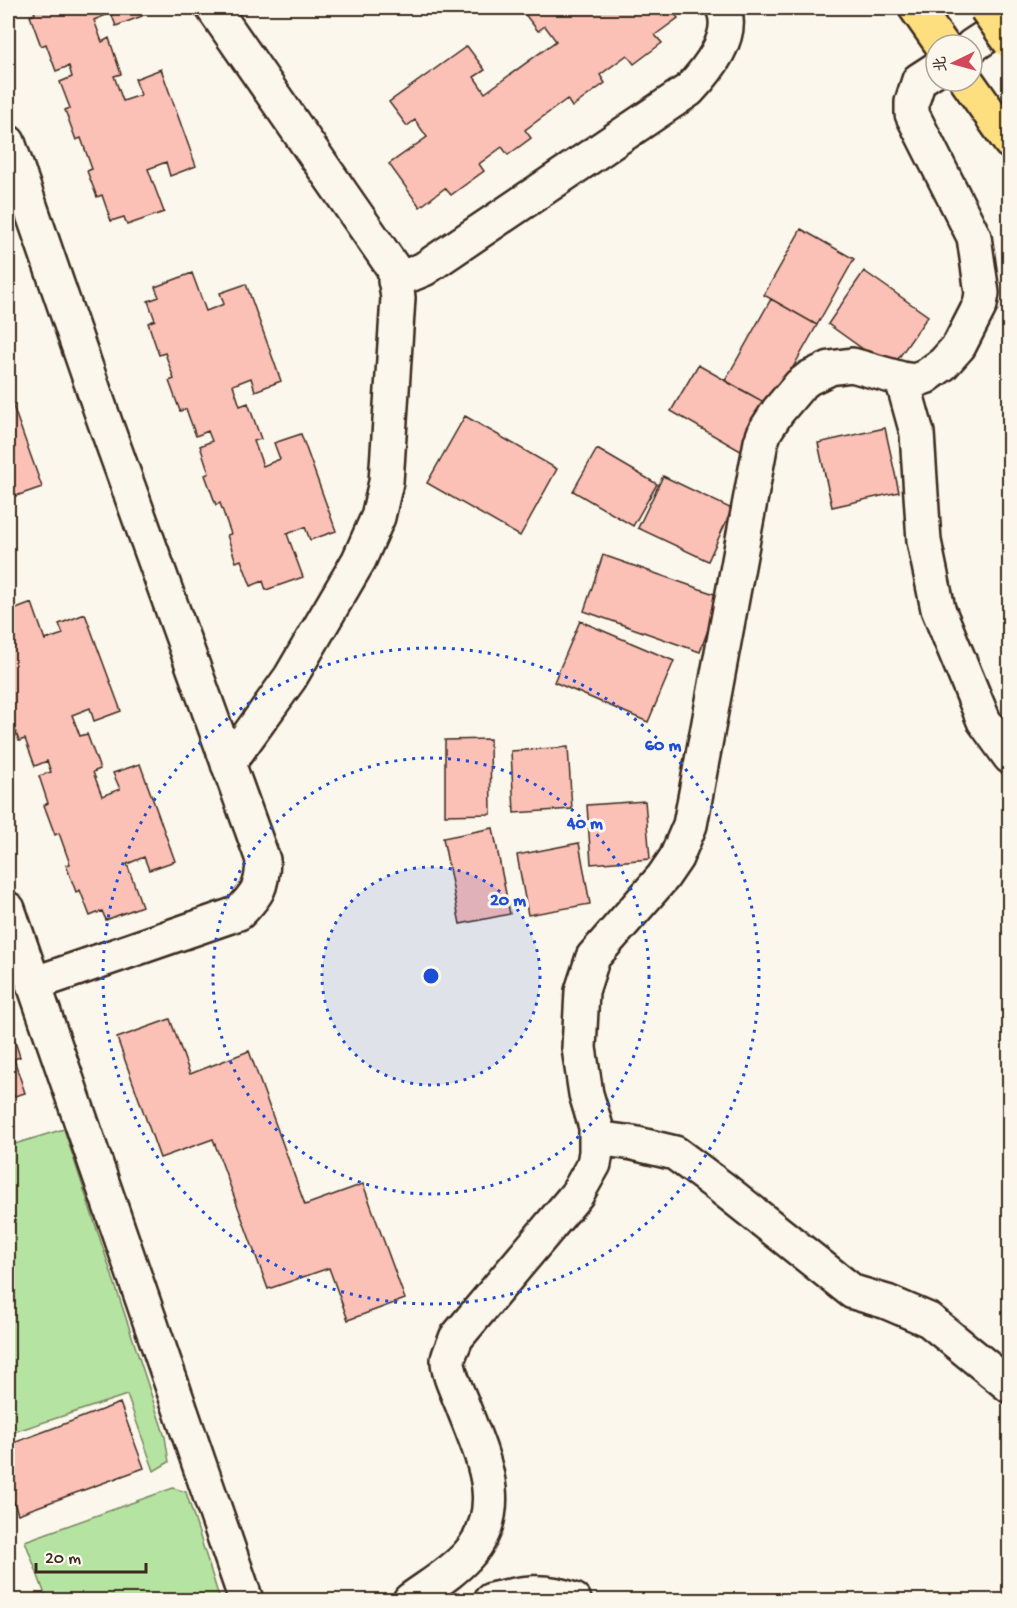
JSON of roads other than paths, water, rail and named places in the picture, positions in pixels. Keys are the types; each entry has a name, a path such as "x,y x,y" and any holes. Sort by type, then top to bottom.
{"highway":[{"path":"916,8 934,33"},
{"path":"986,8 1010,42"},
{"path":"975,93 1004,134"}],"street":[{"path":"213,8 394,269 398,298 386,482 378,517 359,560 290,678 228,764"},
{"path":"395,281 424,269 689,90 703,76 716,57 724,35 725,13 723,8"},
{"path":"984,38 1010,21"},
{"path":"410,1600 467,1556 482,1537 486,1527 490,1504 487,1469 453,1383 448,1360 456,1338 577,1194 594,1164 596,1127 586,1094 579,1048 582,990 592,957 663,877 676,858 690,825 765,430 800,385 830,368 852,365 903,380 914,381 925,377 943,364 958,346 980,305 982,293 974,237 912,114 912,102 920,80 924,77"},
{"path":"8,142 103,417 262,860 262,880 255,897 239,913 33,984"},
{"path":"903,380 917,433 924,541 938,609 984,721 1010,757"},
{"path":"8,909 246,1600"},
{"path":"596,1138 633,1143 675,1153 854,1292 887,1302 930,1320 1010,1386"},
{"path":"490,1600 526,1592 550,1593 574,1600"}]}
